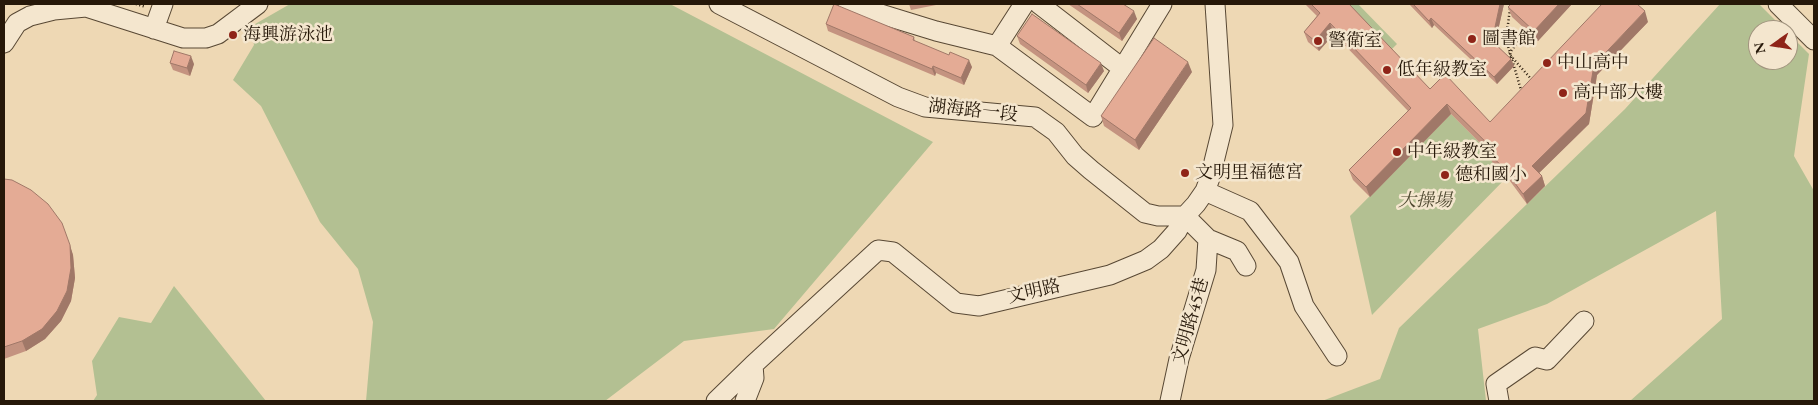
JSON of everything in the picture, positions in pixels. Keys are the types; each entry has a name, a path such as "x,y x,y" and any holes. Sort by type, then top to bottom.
{"street":[{"path":"15,26 18,11 32,4"},
{"path":"154,29 164,4"},
{"path":"4,43 17,23 30,16 85,5 183,38 206,38 218,34 258,4"},
{"name":"湖海路一段","path":"719,4 898,97 925,108 1035,117 1056,132 1075,156 1091,170 1145,213 1158,216 1185,216"},
{"path":"848,4 936,31 997,46 1093,117 1162,4"},
{"path":"997,46 1024,4"},
{"path":"1039,4 1122,68"},
{"name":"文明路","path":"716,401 878,250 893,252 956,303 979,306 1110,275 1146,260 1161,249 1177,231 1185,216 1205,190 1210,178 1223,125 1215,4"},
{"path":"1778,4 1814,40"},
{"path":"1205,190 1250,211 1289,262 1304,306 1337,356"},
{"path":"1185,216 1208,239 1237,252 1246,266"},
{"name":"文明路45巷","path":"1170,401 1179,359 1206,270 1208,239"},
{"path":"1499,401 1496,384 1535,358 1547,360 1584,321"},
{"path":"745,401 754,378 753,365"}],"path":[{"path":"1514,4 1510,9 1506,39 1522,92"},
{"path":"1505,58 1526,30"},
{"path":"1509,54 1538,86"}],"green space":[{"path":"290,4 670,4 933,142 774,329 684,341 605,401 366,401 373,322 358,269 320,222 261,106 233,80 254,45 250,27"},
{"path":"1343,4 1358,4 1397,44 1389,52"},
{"path":"1720,4 1759,4 1775,20 1748,20 1748,70 1798,70 1798,43 1809,54 1794,156 1814,191 1814,401 1630,401 1722,319 1716,211 1547,304 1478,329 1486,401 1322,401 1380,379 1399,328 1625,109"},
{"name":"大操場","path":"1451,114 1497,160 1493,164 1507,177 1372,315 1350,216"},
{"path":"174,286 266,401 93,401 97,395 92,361 119,317 151,323"}],"building":[{"path":"834,4 914,37 913,40 949,55 950,52 969,60 961,78 933,66 932,69 826,24"},
{"path":"1077,4 1123,4 1134,11 1119,33"},
{"path":"1311,4 1349,4 1430,89 1445,74 1490,122 1602,4 1637,4 1645,11 1594,65 1586,113 1532,166 1542,176 1523,194 1503,167 1489,154 1493,149 1447,104 1366,187 1349,170 1411,108 1330,23 1315,41 1304,32 1320,13"},
{"name":"圖書館","path":"1413,4 1500,4 1492,41 1511,59 1494,77 1431,18 1429,21"},
{"path":"1511,4 1559,4 1534,31 1508,7"},
{"path":"1032,14 1101,63 1086,85 1017,36"},
{"path":"1154,38 1188,62 1135,140 1101,116"},
{"path":"174,51 191,56 187,68 170,63"},
{"path":"4,179 12,180 31,190 48,204 62,223 70,245 71,268 67,291 57,311 42,329 22,341 4,347"}],"place":[{"name":"海興游泳池","path":"233,35"},
{"name":"圖書館","path":"1472,39"},
{"name":"警衛室","path":"1318,41"},
{"name":"中山高中","path":"1547,63"},
{"name":"低年級教室","path":"1387,70"},
{"name":"高中部大樓","path":"1563,93"},
{"name":"中年級教室","path":"1397,152"},
{"name":"文明里福德宮","path":"1185,173"},
{"name":"德和國小","path":"1445,175"}]}
